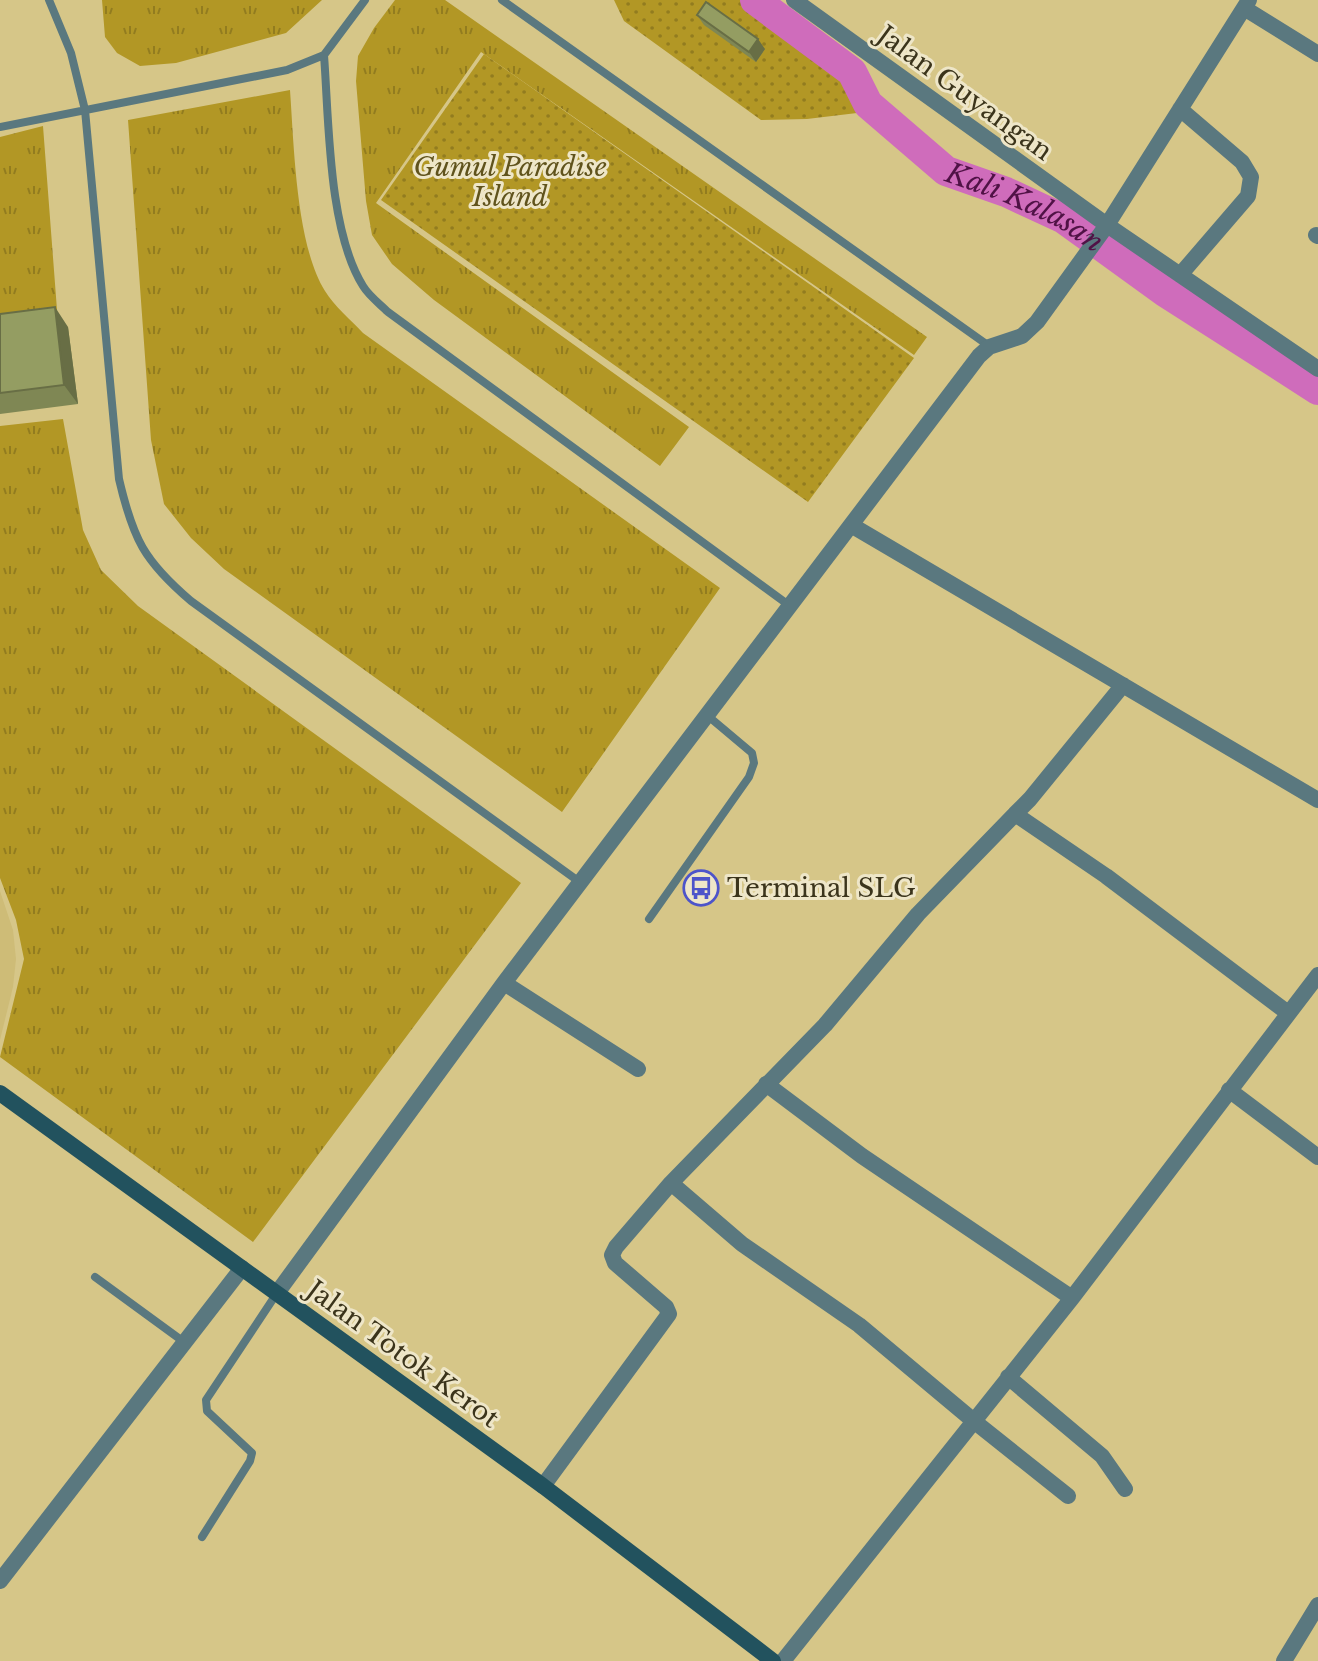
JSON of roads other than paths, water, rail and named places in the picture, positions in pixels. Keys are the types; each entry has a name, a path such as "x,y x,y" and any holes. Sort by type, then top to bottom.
{"main road":[{"name":"Jalan Totok Kerot","path":"0,1093 543,1486 773,1661"}],"street":[{"name":"Jalan Guyangan","path":"794,0 1104,229 1180,275 1318,369"},
{"path":"277,1293 504,983 979,356 989,347 1022,336 1037,322 1104,229 1246,4 1318,54"},
{"path":"1180,109 1242,162 1251,177 1248,196 1180,275"},
{"path":"851,525 1318,800"},
{"path":"543,1486 669,1314 666,1307 615,1263 612,1255 616,1247 671,1183 825,1025 918,914 1030,799 1123,685"},
{"path":"1015,814 1106,876 1288,1013"},
{"path":"783,1661 1072,1298 1318,975"},
{"path":"504,983 638,1069"},
{"path":"766,1084 862,1156 1072,1298"},
{"path":"1229,1090 1318,1157"},
{"path":"671,1183 742,1244 859,1325 1068,1496"},
{"path":"0,1581 242,1268"},
{"path":"1008,1377 1102,1456 1125,1489"},
{"path":"1284,1661 1318,1605"}],"lane":[{"path":"49,0 71,53 85,110 119,479 128,518 141,549 164,578 191,601 581,883"},
{"path":"0,127 287,70 324,55 365,0"},
{"path":"502,0 989,347"},
{"path":"324,55 337,212 349,258 363,288 388,312 790,606"},
{"path":"649,919 749,777 754,763 752,753 708,716"},
{"path":"95,1277 185,1342"},
{"path":"202,1537 252,1453 207,1411 206,1400 277,1293"}],"waterway":[{"name":"Kali Kalasan","path":"755,0 852,72 868,104 946,171 1006,192 1064,219 1165,292 1318,390"}],"place":[{"name":"Terminal SLG","path":"701,888"}],"park label":[{"name":"Gumul Paradise Island","path":"510,182"}]}
